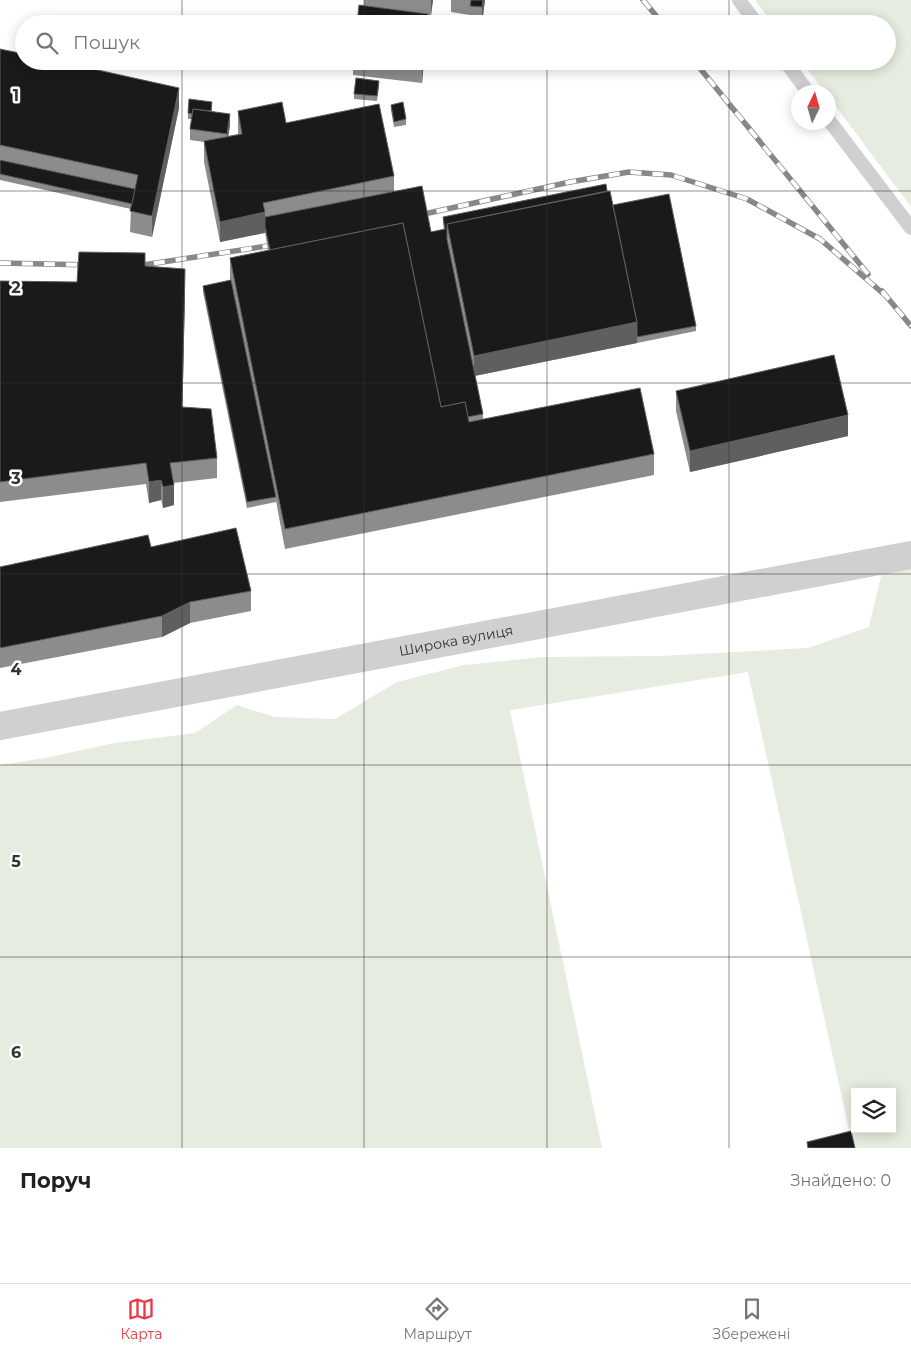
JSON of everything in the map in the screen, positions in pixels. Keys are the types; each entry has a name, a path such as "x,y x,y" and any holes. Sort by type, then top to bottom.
{"street":[{"name":"Широка вулиця","path":"0,726 911,554"}],"lane":[{"path":"739,0 750,15"},
{"path":"792,70 803,85"},
{"path":"836,130 911,228"}],"shaded area":[{"path":"755,0 911,0 911,207 836,106 836,85 820,85 808,70 896,70 896,15 766,15"},
{"path":"911,563 911,1148 853,1148 748,672 510,710 602,1148 0,1148 0,765 45,758 115,743 195,733 237,705 274,717 335,719 397,682 464,665 544,657 660,656 808,648 869,627 883,568"}],"building":[{"path":"471,0 483,0 482,7 470,6"},
{"path":"359,5 428,14 428,15 358,15"},
{"path":"0,49 15,52 15,70 98,70 179,88 152,216 130,211 138,175 0,145"},
{"path":"356,78 379,81 377,96 354,94"},
{"path":"189,99 212,102 211,111 193,109 192,114 188,113"},
{"path":"282,102 286,123 379,104 394,176 263,203 265,212 220,222 204,141 242,134 238,111"},
{"path":"403,102 406,119 394,122 391,105"},
{"path":"193,109 230,114 227,134 190,129"},
{"path":"0,160 135,189 132,204 0,174"},
{"path":"606,184 607,191 447,224 447,239 483,414 468,417 465,402 441,407 403,223 270,250 265,227 265,217 422,186 431,232 445,229 443,217"},
{"path":"610,191 637,322 474,356 447,224"},
{"path":"669,194 696,326 637,337 637,322 613,205"},
{"path":"403,223 441,407 465,402 469,422 640,388 654,454 285,529 230,258"},
{"path":"79,252 145,253 145,266 185,269 182,407 211,409 217,458 170,463 174,485 163,487 161,480 149,482 146,463 0,482 0,281 77,282"},
{"path":"231,280 276,497 247,502 203,286"},
{"path":"834,355 848,415 690,451 676,391"},
{"path":"236,528 251,591 190,602 162,616 0,648 0,567 148,535 151,547"},
{"path":"851,1131 855,1148 808,1148 807,1142"}],"railway":[{"path":"643,0 656,15"},
{"path":"701,70 868,274"},
{"path":"415,216 570,182 629,172 671,175 747,199 820,239 886,296"},
{"path":"132,265 143,265 280,244"},
{"path":"0,263 92,265"},
{"path":"882,291 911,326"}]}
